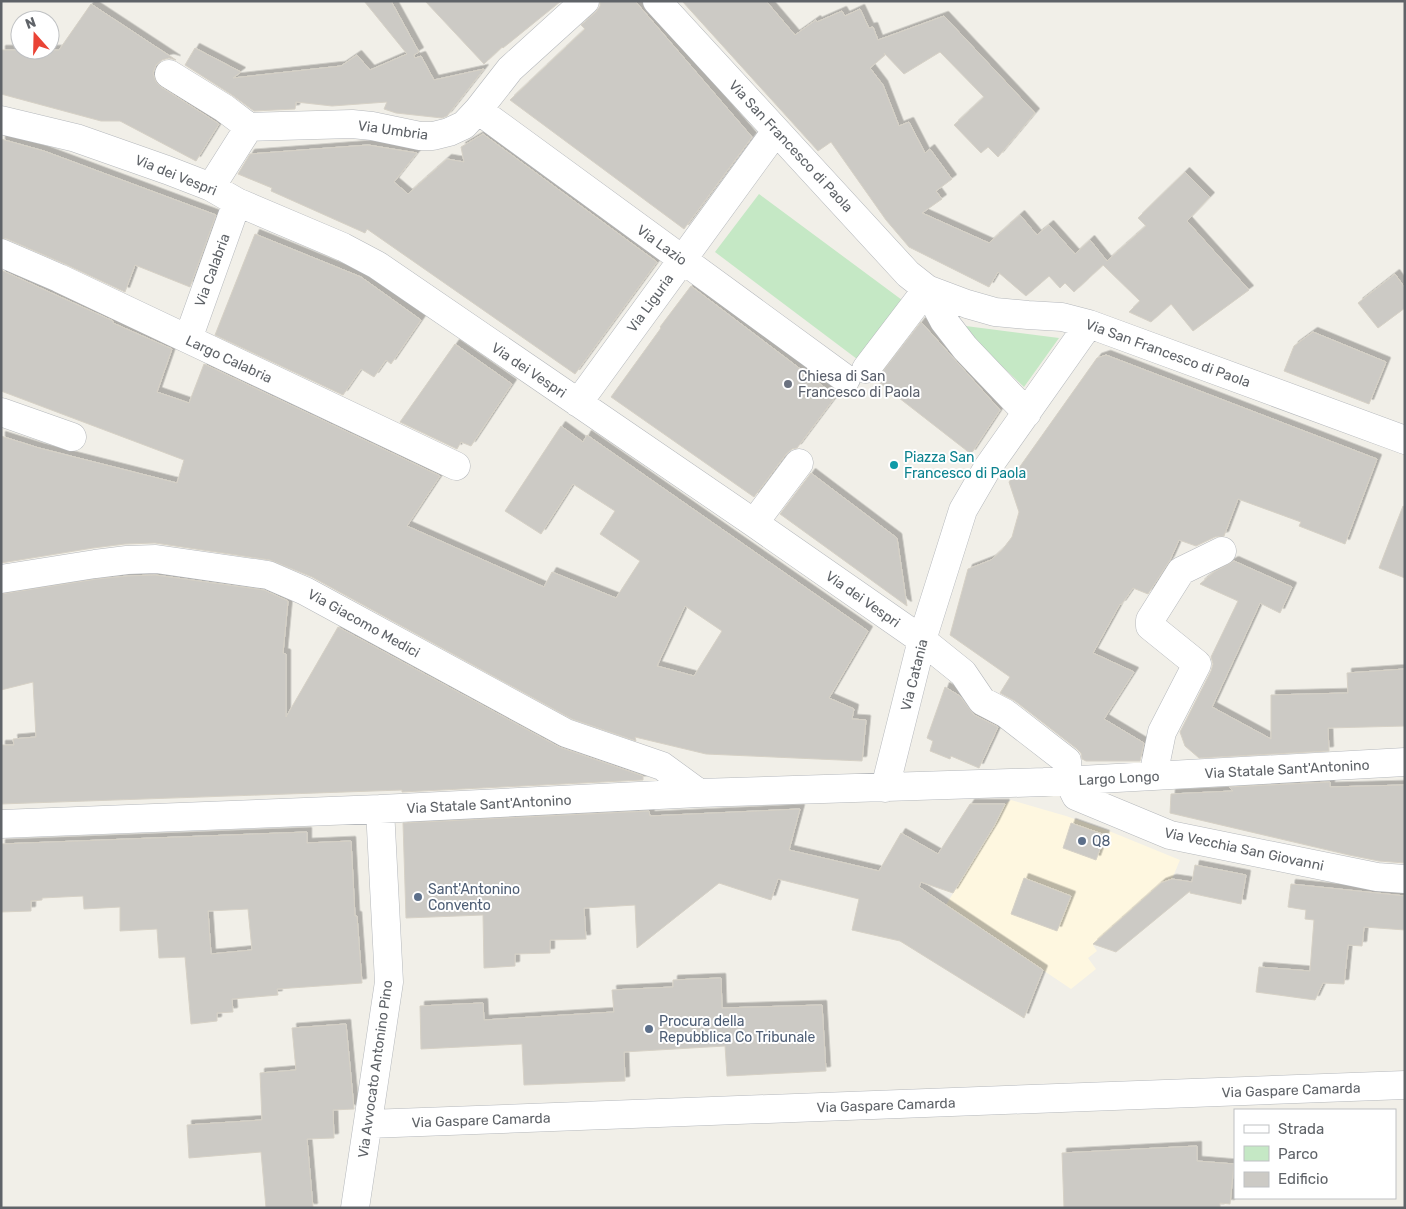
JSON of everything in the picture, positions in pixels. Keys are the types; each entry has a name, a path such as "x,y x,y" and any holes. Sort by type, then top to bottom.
{"street":[{"name":"Via Umbria","path":"249,126 352,124 372,126 420,136 433,136 449,132 464,125 510,68 585,1"},
{"name":"Via San Francesco di Paola","path":"657,1 908,274 927,289 995,312 1062,317 1089,324 1405,440"},
{"path":"169,74 249,126 211,187"},
{"name":"Via Lazio","path":"478,110 682,259 856,374 927,289"},
{"name":"Via dei Vespri","path":"1,120 76,138 211,187 237,202 343,247 377,265 922,640 963,673 982,701 1005,713"},
{"name":"Via Liguria","path":"578,403 776,131"},
{"name":"Via Calabria","path":"188,339 237,202"},
{"name":"Largo Calabria","path":"1,253 59,278 456,466"},
{"name":"Via San Francesco di Paola","path":"927,289 944,321 960,341 1027,413"},
{"path":"1027,413 1089,324"},
{"path":"1,412 72,438"},
{"name":"Via Catania","path":"885,788 922,640 945,562 963,510 988,467 1027,413"},
{"path":"754,523 799,463"},
{"path":"1161,776 1162,732 1197,664 1150,626 1150,620 1180,572 1222,551"},
{"name":"Via Giacomo Medici","path":"1,579 95,564 156,559 268,575 306,591 566,733 662,766 699,793"},
{"name":"Largo Longo","path":"1005,713 1067,761 1068,780"},
{"name":"Via Statale Sant'Antonino","path":"1161,776 1405,762"},
{"name":"Largo Longo","path":"977,784 1161,776"},
{"name":"Via Vecchia San Giovanni","path":"1068,780 1076,796 1170,835 1377,877 1405,879"},
{"name":"Via Statale Sant'Antonino","path":"1,824 380,810 699,793 977,784"},
{"name":"Via Avvocato Antonino Pino","path":"355,1208 389,982 380,810"},
{"name":"Via Gaspare Camarda","path":"368,1124 1405,1085"}],"shaded area":[{"path":"1011,800 1109,831 1180,860 1172,879 1161,883 1093,945 1097,951 1088,958 1096,969 1071,989 946,905 994,826 1005,804"}],"green space":[{"path":"759,194 902,300 857,359 715,252"},
{"path":"958,325 1059,338 1024,387"}],"building":[{"path":"364,1 391,1 419,52 414,55 415,58 421,56 434,80 484,69 447,116 442,118 396,113 384,109 387,102 332,106 296,102 295,109 254,111 185,65 195,48 241,72 233,78 341,66 357,55 370,70 407,54"},
{"path":"425,1 561,1 502,47 484,64"},
{"path":"600,1 635,1 752,137 684,229 510,100 585,29 581,25 596,12 600,6"},
{"path":"682,1 766,1 795,35 816,20 817,22 842,11 845,16 860,9 869,28 873,27 878,40 944,16 1035,113 998,157 988,147 981,153 954,125 984,97 940,52 904,74 884,53 885,55 870,68 883,85 899,126 909,122 925,153 930,149 952,179 936,191 942,199 922,213 989,243 1020,215 1037,235 1049,225 1075,254 1090,240 1107,261 1146,226 1138,218 1185,172 1210,197 1187,221 1249,290 1193,331 1171,304 1151,322 1129,312 1140,301 1103,265 1074,292 1065,283 1060,288 1049,276 1026,296 998,272 989,287 909,247 886,220 831,142 818,151"},
{"path":"91,4 176,60 169,58 162,60 156,65 153,73 156,82 219,124 196,161 120,121 101,121 1,94 1,50 10,50 10,60 60,60 60,49"},
{"path":"483,134 657,262 575,374 367,229 365,233 271,191 272,188 238,174 250,154 368,145 417,153 394,182 408,194 447,159 464,162 461,147"},
{"path":"1,139 44,151 216,215 190,287 135,265 125,292 65,264 1,238"},
{"path":"255,234 361,277 421,320 391,364 386,360 374,377 361,369 343,395 215,335"},
{"path":"1,270 172,349 157,392 189,403 204,364 440,476 407,526 544,587 552,572 616,598 640,561 600,534 615,511 573,484 541,534 505,511 561,426 583,442 587,435 868,631 829,698 854,709 852,719 866,720 862,761 706,754 635,737 636,741 572,719 312,577 270,560 155,543 93,548 1,563 1,436 39,448 177,483 184,460 1,391","holes":["685,606 722,631 694,676 657,666"]},
{"path":"1395,274 1405,288 1405,308 1378,328 1358,303"},
{"path":"691,286 836,396 797,448 792,449 786,454 754,497 611,397"},
{"path":"921,322 1000,410 971,454 876,380"},
{"path":"1313,332 1386,362 1369,404 1284,371 1294,346"},
{"path":"455,344 512,384 471,446 461,442 457,449 400,422"},
{"path":"1106,355 1377,459 1345,544 1299,526 1301,522 1238,499 1224,536 1215,537 1196,546 1179,540 1170,560 1148,594 1133,588 1120,604 1093,653 1134,672 1104,719 1144,743 1140,761 1086,761 1082,759 1081,753 1077,749 1015,701 1000,693 1010,677 950,635 968,569 991,560 1012,537 1019,512 1009,482 1097,358"},
{"path":"811,473 897,538 907,606 780,514"},
{"path":"1403,506 1405,507 1405,578 1379,568"},
{"path":"1234,561 1292,587 1280,613 1260,603 1212,707 1271,739 1271,695 1348,693 1347,673 1405,669 1405,726 1328,728 1329,751 1199,758 1185,746 1180,732 1211,671 1213,664 1211,657 1238,601 1200,584 1214,572"},
{"path":"155,575 264,590 288,601 283,653 286,654 286,717 338,627 559,747 643,776 643,780 402,792 402,790 1,804 1,745 14,745 13,739 36,737 33,682 1,690 1,594 97,579"},
{"path":"945,687 960,696 974,715 998,727 979,768 951,756 950,759 930,751 933,741 927,738"},
{"path":"1330,782 1330,787 1405,785 1405,863 1379,861 1349,855 1170,813 1171,794 1233,791 1229,787"},
{"path":"970,804 1005,804 994,826 953,893 921,882 919,887 1043,970 1024,1018 900,941 852,930 859,899 778,879 771,900 719,883 637,948 635,905 584,908 586,939 550,940 550,953 515,954 515,966 484,968 483,915 406,918 403,823 649,811 650,816 800,809 789,850 879,871 901,833 938,854"},
{"path":"1071,823 1105,835 1096,860 1063,848"},
{"path":"307,832 307,843 351,841 355,916 357,916 362,983 277,989 278,995 232,999 233,1012 217,1013 217,1021 191,1024 185,957 159,958 157,929 120,931 120,907 84,909 83,896 42,898 42,900 31,901 31,911 1,912 1,844","holes":["248,909 252,950 211,954 208,911"]},
{"path":"1195,865 1246,875 1241,904 1190,893 1190,891 1116,952 1093,944 1161,883 1172,879 1192,882"},
{"path":"1024,878 1071,896 1057,931 1011,914"},
{"path":"1291,884 1405,896 1405,930 1364,927 1362,946 1348,945 1344,984 1323,983 1315,1000 1256,992 1259,967 1310,971 1314,920 1305,919 1306,910 1288,907"},
{"path":"721,978 722,1008 822,1005 826,1071 727,1076 725,1046 624,1052 625,1081 524,1085 522,1044 421,1049 420,1006 483,1003 484,1020 614,1012 612,990 673,987 673,980"},
{"path":"346,1024 354,1109 333,1110 334,1138 307,1139 313,1208 266,1208 261,1152 189,1158 187,1125 262,1120 260,1073 296,1070 292,1028"},
{"path":"1197,1146 1197,1161 1234,1164 1230,1204 1220,1203 1220,1208 1064,1208 1062,1153"}],"place":[{"name":"Chiesa di San Francesco di Paola","path":"788,384"},
{"name":"Piazza San Francesco di Paola","path":"894,465"},
{"name":"Q8","path":"1082,841"},
{"name":"Sant'Antonino Convento","path":"418,897"},
{"name":"Procura della Repubblica Co Tribunale","path":"649,1029"}]}
